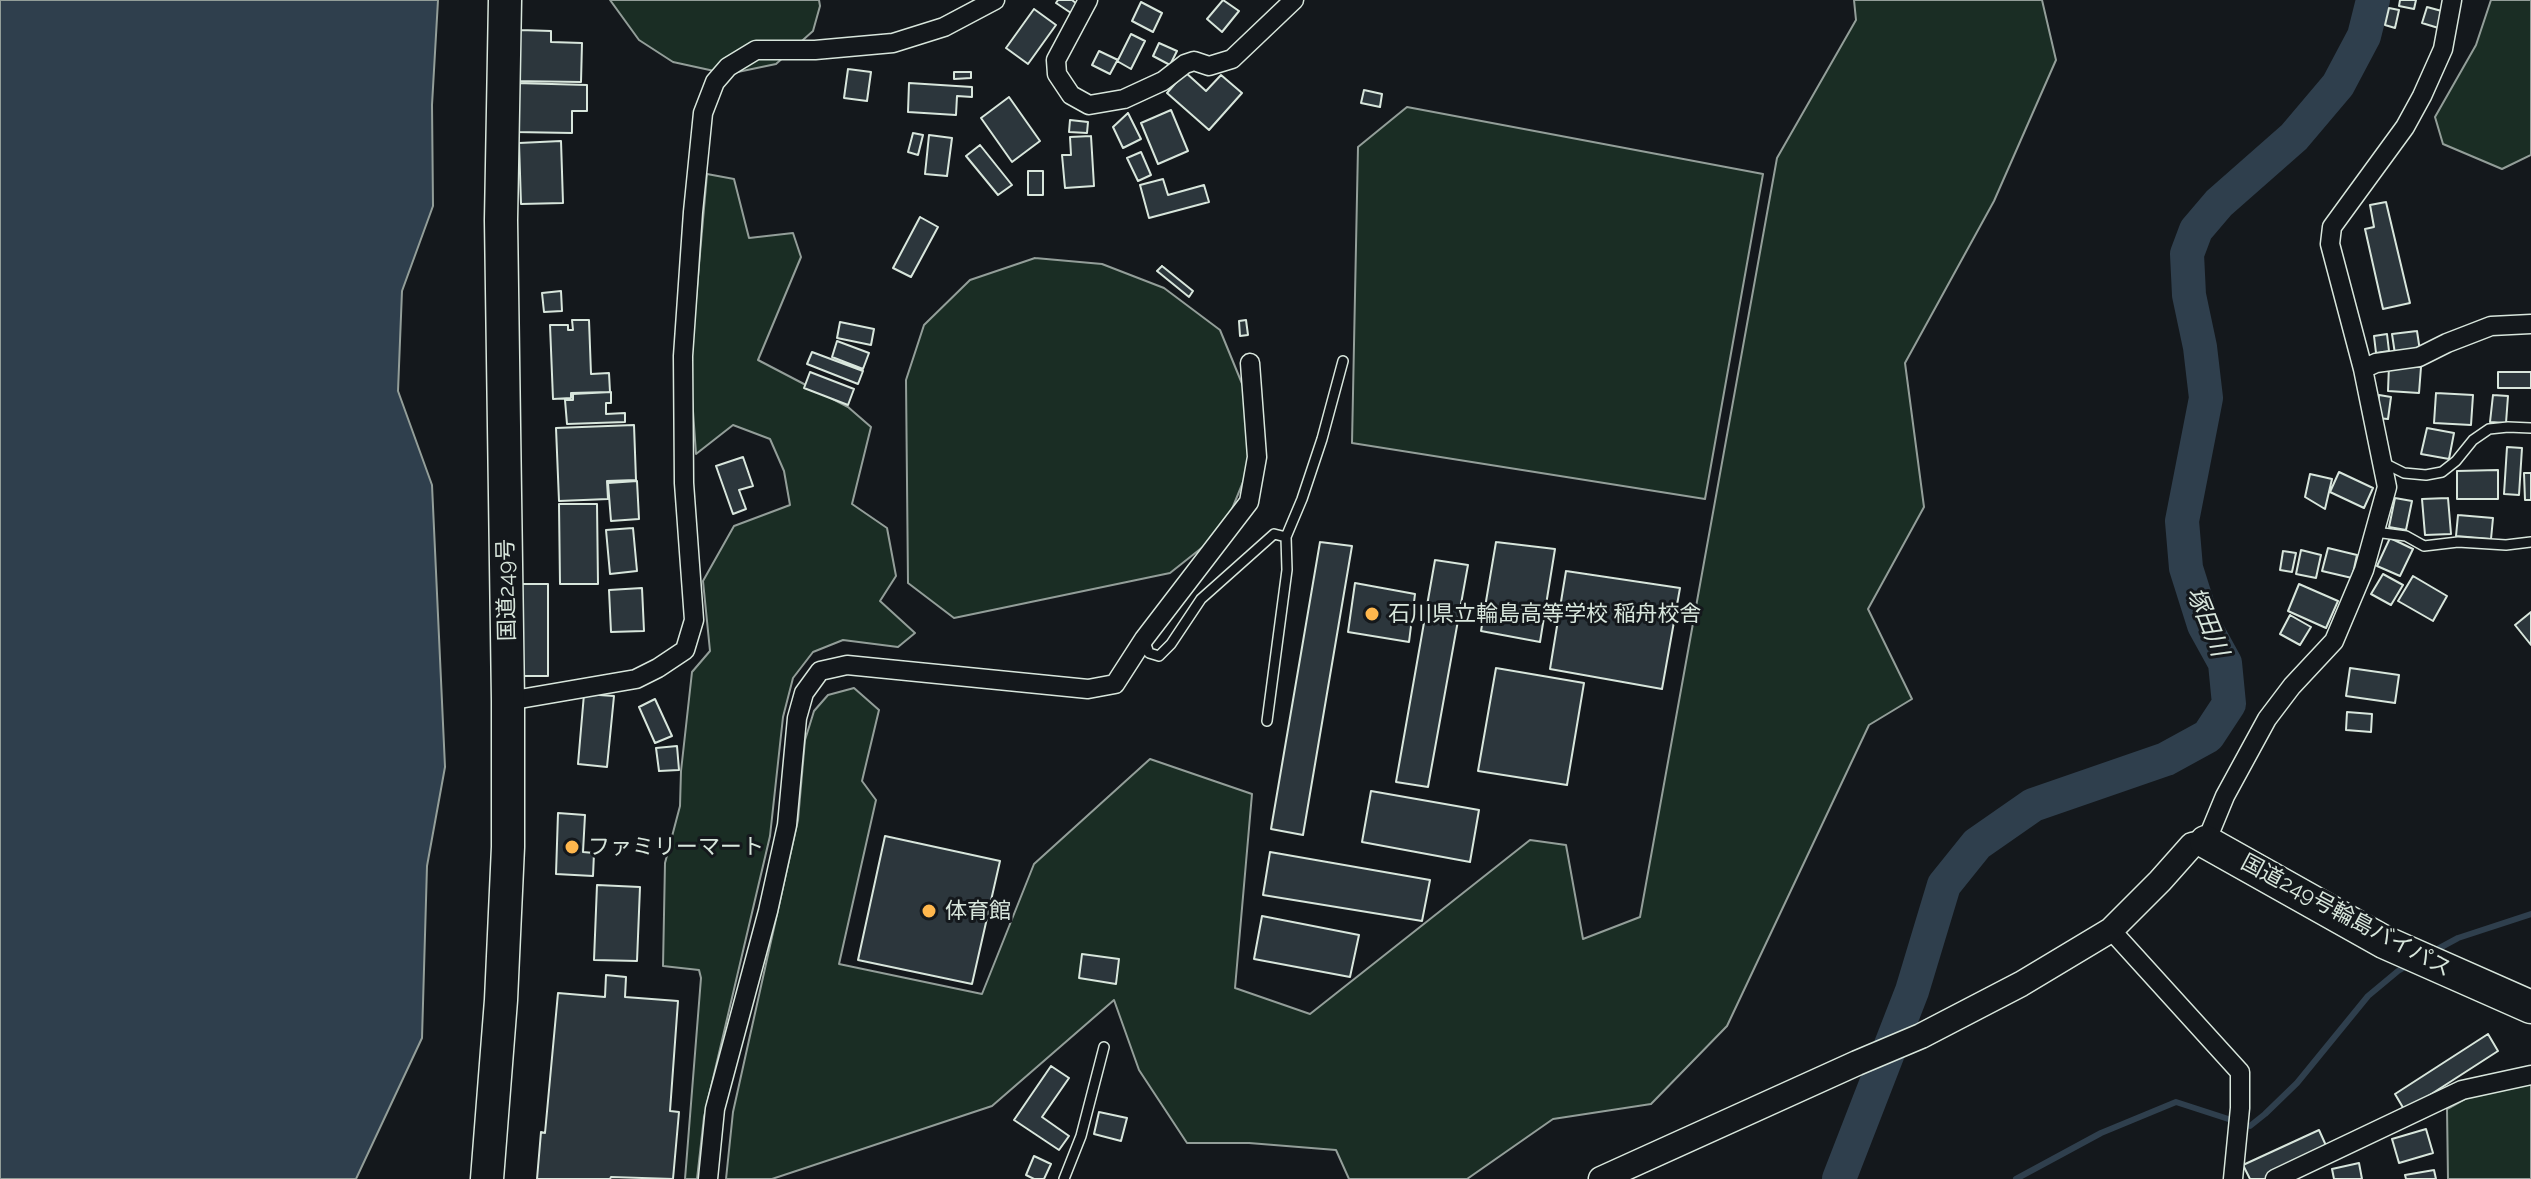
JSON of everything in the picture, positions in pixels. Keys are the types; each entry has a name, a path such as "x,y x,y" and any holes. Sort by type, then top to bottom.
{"highway":[{"name":"国道249号","path":"487,1179 501,1000 508,847 501,220 505,0"},
{"name":"国道249号輪島バイパス","path":"2206,842 2384,942 2531,1007"}],"street":[{"path":"508,701 636,679 685,650 694,620 684,483 683,356 703,113 715,82 728,67 756,50 815,50 893,43 944,27 995,0"},
{"path":"1088,0 1056,60 1057,74 1071,95 1089,105 1124,99 1163,81 1194,61 1209,66 1232,59 1294,0"},
{"path":"1601,1179 1921,1036 2021,984 2111,930 2192,845 2206,842 2225,796 2267,719 2292,686 2334,641 2364,570 2387,487 2363,369 2330,244 2332,227 2405,127 2422,96 2443,49 2452,0"},
{"path":"2363,369 2376,363 2419,357 2491,326 2531,324"},
{"path":"708,1179 715,1109 768,911 787,825 797,718 804,693 820,671 847,665 1088,689 1115,684 1144,639 1249,502 1257,457 1250,363"},
{"path":"2111,930 2240,1072 2233,1179"},
{"path":"2275,1179 2462,1090 2531,1075"}],"lane":[{"path":"1267,721 1287,570 1286,537 1322,439 1343,361"},
{"path":"2382,462 2404,473 2426,475 2442,472 2456,461 2473,440 2489,429 2531,428"},
{"path":"2375,532 2406,536 2424,546 2458,542 2506,545 2531,542"},
{"path":"1144,639 1149,653 1159,656 1171,644 1201,599 1274,534 1286,537"},
{"path":"1064,1179 1081,1136 1104,1047"}],"green space":[{"path":"610,0 819,0 820,6 813,31 776,64 728,74 673,62 639,40"},
{"path":"1854,0 2042,0 2056,60 1994,201 1905,363 1924,507 1868,609 1912,699 1869,725 1727,1026 1651,1104 1553,1119 1467,1179 1349,1179 1336,1150 1249,1143 1187,1143 1139,1070 1114,1000 992,1106 772,1179 726,1179 733,1112 798,820 805,740 814,711 828,695 854,688 879,710 862,781 876,800 839,964 982,994 1034,864 1150,759 1252,794 1235,988 1310,1014 1530,840 1566,845 1583,939 1640,917 1777,158 1856,20"},
{"path":"2491,0 2531,0 2531,155 2502,169 2443,144 2435,117 2476,45"},
{"path":"1407,107 1763,174 1705,499 1352,443 1358,147"},
{"path":"707,174 734,179 749,238 793,233 801,257 758,360 848,407 871,427 852,504 887,528 896,576 880,601 915,633 898,647 843,640 813,652 793,678 783,717 770,836 704,1117 697,1179 685,1179 701,978 699,970 663,966 665,863 680,806 692,672 710,651 703,581 734,526 790,505 784,471 770,439 733,425 696,454 690,368"},
{"path":"1035,258 1102,264 1164,288 1220,330 1243,386 1250,465 1223,531 1170,573 954,618 908,583 906,380 924,325 970,280"},
{"path":"2531,1067 2531,1179 2448,1179 2447,1109"}],"water":[{"path":"0,0 438,0 432,105 433,206 402,291 398,391 432,485 445,767 427,866 422,1038 356,1179 0,1179"}],"building":[{"path":"1058,0 1072,0 1077,4 1071,13 1056,3"},
{"path":"1223,0 1239,11 1222,32 1207,19"},
{"path":"2400,0 2416,0 2414,9 2399,6"},
{"path":"1141,2 1162,13 1153,32 1132,21"},
{"path":"2427,7 2449,13 2445,30 2422,23"},
{"path":"2389,8 2399,10 2395,28 2385,25"},
{"path":"1034,9 1056,25 1028,64 1006,48"},
{"path":"520,30 551,31 551,42 582,43 581,82 512,81"},
{"path":"1131,34 1145,41 1131,69 1117,61 1110,74 1092,65 1099,51 1118,60"},
{"path":"1159,43 1177,51 1170,65 1153,56"},
{"path":"848,69 871,72 867,101 844,98"},
{"path":"954,72 971,72 971,78 954,79"},
{"path":"1185,72 1206,91 1221,75 1242,93 1209,130 1167,93"},
{"path":"516,83 587,85 587,111 572,111 572,133 515,132"},
{"path":"909,83 972,87 972,97 957,96 956,115 908,112"},
{"path":"1364,90 1382,94 1380,107 1361,103"},
{"path":"1009,97 1040,141 1012,162 981,118"},
{"path":"1171,110 1188,151 1158,164 1141,123"},
{"path":"1128,113 1141,139 1123,148 1113,127"},
{"path":"1070,120 1088,122 1087,133 1069,132"},
{"path":"913,133 923,135 918,155 908,152"},
{"path":"929,135 952,138 947,176 925,174"},
{"path":"1091,136 1094,186 1065,188 1062,155 1071,155 1070,137"},
{"path":"561,141 563,203 521,204 519,143"},
{"path":"980,145 1012,185 998,195 966,156"},
{"path":"1141,152 1151,175 1138,181 1127,158"},
{"path":"1028,171 1043,171 1043,195 1028,195"},
{"path":"1163,179 1168,195 1204,185 1209,202 1149,218 1140,185"},
{"path":"2386,202 2410,303 2383,309 2365,229 2374,227 2370,205"},
{"path":"920,217 938,227 911,277 893,268"},
{"path":"1162,266 1193,291 1189,297 1157,271"},
{"path":"561,291 562,311 544,312 542,293"},
{"path":"572,320 589,320 591,374 609,373 610,392 571,393 571,398 553,399 550,325 568,325 568,330 573,330"},
{"path":"1246,320 1248,335 1240,336 1239,321"},
{"path":"840,322 874,329 871,345 837,338"},
{"path":"2417,331 2420,351 2395,354 2392,334"},
{"path":"2387,334 2389,351 2376,353 2374,336"},
{"path":"837,341 869,353 863,369 832,357"},
{"path":"812,352 863,371 858,384 807,364"},
{"path":"2389,365 2421,367 2419,393 2388,391"},
{"path":"810,372 854,389 848,405 804,388"},
{"path":"2498,372 2531,372 2531,388 2498,388"},
{"path":"611,392 611,403 606,403 606,414 625,413 625,422 567,424 565,400 573,400 573,394"},
{"path":"2436,393 2473,395 2471,425 2434,423"},
{"path":"2379,395 2391,397 2388,419 2376,418"},
{"path":"2493,395 2508,396 2506,423 2490,422"},
{"path":"634,425 636,480 607,481 608,499 559,501 556,428"},
{"path":"2427,428 2454,433 2449,459 2421,454"},
{"path":"2507,447 2522,448 2519,495 2504,494"},
{"path":"743,457 753,486 739,490 746,509 733,514 716,466"},
{"path":"2498,470 2498,499 2457,499 2457,471"},
{"path":"2339,472 2373,488 2364,508 2330,492"},
{"path":"2524,473 2531,473 2531,500 2525,500"},
{"path":"2310,474 2332,479 2325,509 2305,497"},
{"path":"637,481 639,519 611,521 608,483"},
{"path":"2395,498 2412,501 2406,530 2389,527"},
{"path":"2448,498 2451,534 2425,535 2422,499"},
{"path":"559,504 597,504 598,584 560,584"},
{"path":"2458,515 2493,518 2491,539 2456,536"},
{"path":"633,528 637,571 610,574 606,530"},
{"path":"2390,538 2413,549 2400,576 2377,566"},
{"path":"1320,542 1352,546 1303,835 1271,829"},
{"path":"1496,542 1555,549 1540,642 1481,631"},
{"path":"2328,548 2357,555 2352,578 2322,571"},
{"path":"2301,550 2321,555 2316,578 2296,574"},
{"path":"2283,551 2296,553 2292,572 2280,570"},
{"path":"1435,560 1468,565 1428,787 1396,782"},
{"path":"1566,571 1680,588 1662,689 1550,669"},
{"path":"2383,574 2403,585 2391,605 2371,594"},
{"path":"2413,576 2447,596 2433,621 2398,601"},
{"path":"1355,583 1415,594 1409,642 1348,632"},
{"path":"515,584 548,584 548,676 514,676"},
{"path":"2299,584 2338,601 2326,628 2288,611"},
{"path":"642,588 644,631 611,632 609,590"},
{"path":"2531,612 2531,645 2515,625"},
{"path":"2290,615 2311,627 2300,645 2280,634"},
{"path":"1496,668 1584,683 1567,785 1478,771"},
{"path":"2350,668 2399,675 2395,703 2346,696"},
{"path":"584,694 614,696 607,767 578,764"},
{"path":"655,699 672,736 655,743 639,707"},
{"path":"2347,712 2372,714 2371,732 2346,730"},
{"path":"677,746 679,770 659,771 656,748"},
{"path":"1371,791 1479,810 1470,862 1362,842"},
{"path":"558,813 585,815 583,852 594,853 593,876 556,874"},
{"name":"体育館","path":"885,836 1000,861 972,984 858,960"},
{"path":"1270,852 1430,880 1422,921 1263,895"},
{"path":"597,885 640,887 637,961 594,960"},
{"path":"1262,916 1359,935 1350,977 1254,959"},
{"path":"1082,954 1119,959 1116,984 1079,978"},
{"path":"606,975 626,977 625,997 678,1001 670,1111 679,1112 673,1179 537,1179 541,1132 545,1133 558,993 605,997"},
{"path":"2488,1034 2498,1051 2405,1111 2395,1094"},
{"path":"1051,1066 1069,1078 1042,1117 1069,1136 1059,1150 1014,1120"},
{"path":"1099,1112 1127,1118 1121,1141 1094,1134"},
{"path":"2426,1129 2433,1153 2399,1163 2392,1139"},
{"path":"2319,1130 2328,1150 2266,1179 2250,1179 2243,1165"},
{"path":"1034,1156 1051,1164 1044,1179 1026,1175"},
{"path":"2359,1163 2362,1179 2334,1179 2332,1169"},
{"path":"2434,1170 2436,1179 2406,1179 2405,1175"}],"waterway":[{"name":"塚田川","path":"1839,1179 1912,991 1944,885 1977,844 2033,805 2166,759 2208,736 2229,704 2225,663 2204,625 2186,568 2182,521 2206,398 2189,295 2187,254 2196,230 2219,203 2294,137 2338,85 2364,36 2373,0"},
{"path":"2434,951 2458,938 2531,914"},
{"path":"2016,1179 2101,1133 2176,1102 2250,1126 2297,1083 2368,996 2410,964"}],"place":[{"name":"石川県立輪島高等学校 稲舟校舎","path":"1372,614"},
{"name":"ファミリーマート","path":"572,847"},
{"name":"体育館","path":"929,911"}]}
